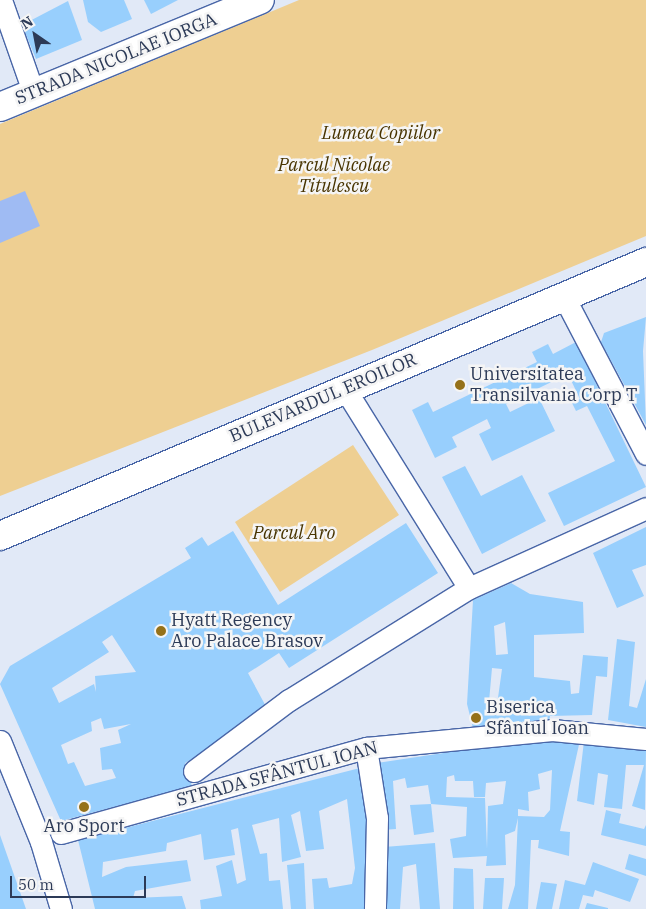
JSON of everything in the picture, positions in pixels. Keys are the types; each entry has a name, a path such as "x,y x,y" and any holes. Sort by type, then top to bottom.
{"main road":[{"name":"STRADA NICOLAE IORGA","path":"0,107 260,0"},
{"name":"BULEVARDUL EROILOR","path":"0,536 646,262"}],"street":[{"path":"1,0 5,26 34,94"},
{"path":"564,296 646,454"},
{"path":"345,389 460,585"},
{"path":"194,771 289,700 460,585 646,508"},
{"name":"STRADA SFÂNTUL IOAN","path":"61,833 366,748 552,730 646,739"},
{"path":"0,741 41,842 61,909"},
{"path":"366,748 377,818 375,909"}],"green space":[{"name":"Parcul Nicolae Titulescu","path":"299,0 646,0 646,236 372,350 0,496 0,124"},
{"name":"Parcul Aro","path":"353,445 399,515 280,592 235,522"}],"water":[{"path":"25,191 40,226 0,243 0,201"}],"building":[{"path":"83,0 124,0 132,19 101,32 88,22"},
{"path":"144,0 178,0 151,14"},
{"path":"68,1 82,40 36,59 22,25"},
{"path":"646,317 643,351 646,425 601,342 604,333"},
{"path":"576,342 646,487 564,526 548,493 615,461 587,406 576,411 572,403 580,399 568,374 506,404 510,412 539,398 555,431 492,461 479,434 491,428 487,419 452,437 457,447 435,458 412,410 428,402 433,412 537,362 532,352 548,344 553,354"},
{"path":"465,466 481,496 522,475 546,521 482,554 442,477"},
{"path":"406,523 438,573 289,668 279,653 248,673 269,712 185,763 192,786 61,821 0,684 10,666 191,558 185,548 202,537 208,546 233,531 278,605","holes":["112,635 136,672 95,676 96,692 94,684 59,703 52,688 109,652 102,642","101,718 104,729 131,724 118,730 121,743 100,748 102,770 112,769 116,778 85,786 74,762 68,764 61,745 92,731 91,722"]},
{"path":"646,527 646,565 632,570 644,596 617,608 593,553"},
{"path":"511,583 530,594 583,602 584,633 534,635 534,677 570,681 571,694 579,693 583,655 608,657 607,677 596,676 592,715 550,716 549,725 473,728 467,704 473,600","holes":["505,622 508,654 496,655 494,626","492,668 502,669 497,705 489,702"]},
{"path":"617,639 635,642 629,706 637,708 646,679 646,727 608,720"},
{"path":"580,740 560,831 570,832 569,856 538,848 539,840 531,840 528,909 508,909 515,885 518,818 515,831 505,835 506,865 486,866 487,856 453,858 450,839 466,836 467,807 431,804 428,785 407,788 405,778 393,781 396,829 383,830 377,763 523,741","holes":["552,770 550,810 544,817 518,816 518,809 529,811 528,792 540,789 538,774","454,775 455,781 473,781 474,797 485,797 486,783 506,781 503,804 488,806 487,849 485,798 446,797 447,777"]},
{"path":"584,741 646,751 645,810 632,806 644,765 626,765 622,809 604,807 608,775 598,773 594,805 577,801"},
{"path":"360,768 367,817 369,909 314,909 312,879 327,878 329,888 352,884 355,868 347,799 319,811 324,849 306,851 300,811 291,815 301,857 282,862 279,818 252,825 260,854 267,853 269,881 280,880 283,909 201,909 200,900 222,896 216,866 232,860 237,884 246,880 238,828 231,830 235,855 204,860 201,834 167,843 166,851 103,862 102,877 126,867 187,860 191,881 135,891 133,898 182,896 186,909 95,909 78,840"},
{"path":"431,804 434,832 414,835 410,805"},
{"path":"606,810 621,814 619,823 644,829 646,825 646,846 601,835"},
{"path":"0,835 26,909 0,909"},
{"path":"435,843 440,909 420,909 416,864 403,867 400,909 381,909 384,847"},
{"path":"629,854 646,859 646,876 625,869"},
{"path":"593,862 639,879 630,902 595,890 593,897 583,895 579,909 559,909 565,880 585,885"},
{"path":"304,863 306,909 291,909 287,865"},
{"path":"454,868 473,869 474,909 453,909"},
{"path":"485,878 504,878 502,909 483,909"},
{"path":"541,882 557,884 552,909 536,909"},
{"path":"587,903 608,908 608,909 585,909"}],"place":[{"name":"Universitatea Transilvania Corp T","path":"460,385"},
{"name":"Hyatt Regency Aro Palace Brasov","path":"161,631"},
{"name":"Biserica Sfântul Ioan","path":"476,718"},
{"name":"Aro Sport","path":"84,807"}],"park label":[{"name":"Lumea Copiilor","path":"381,133"}]}
